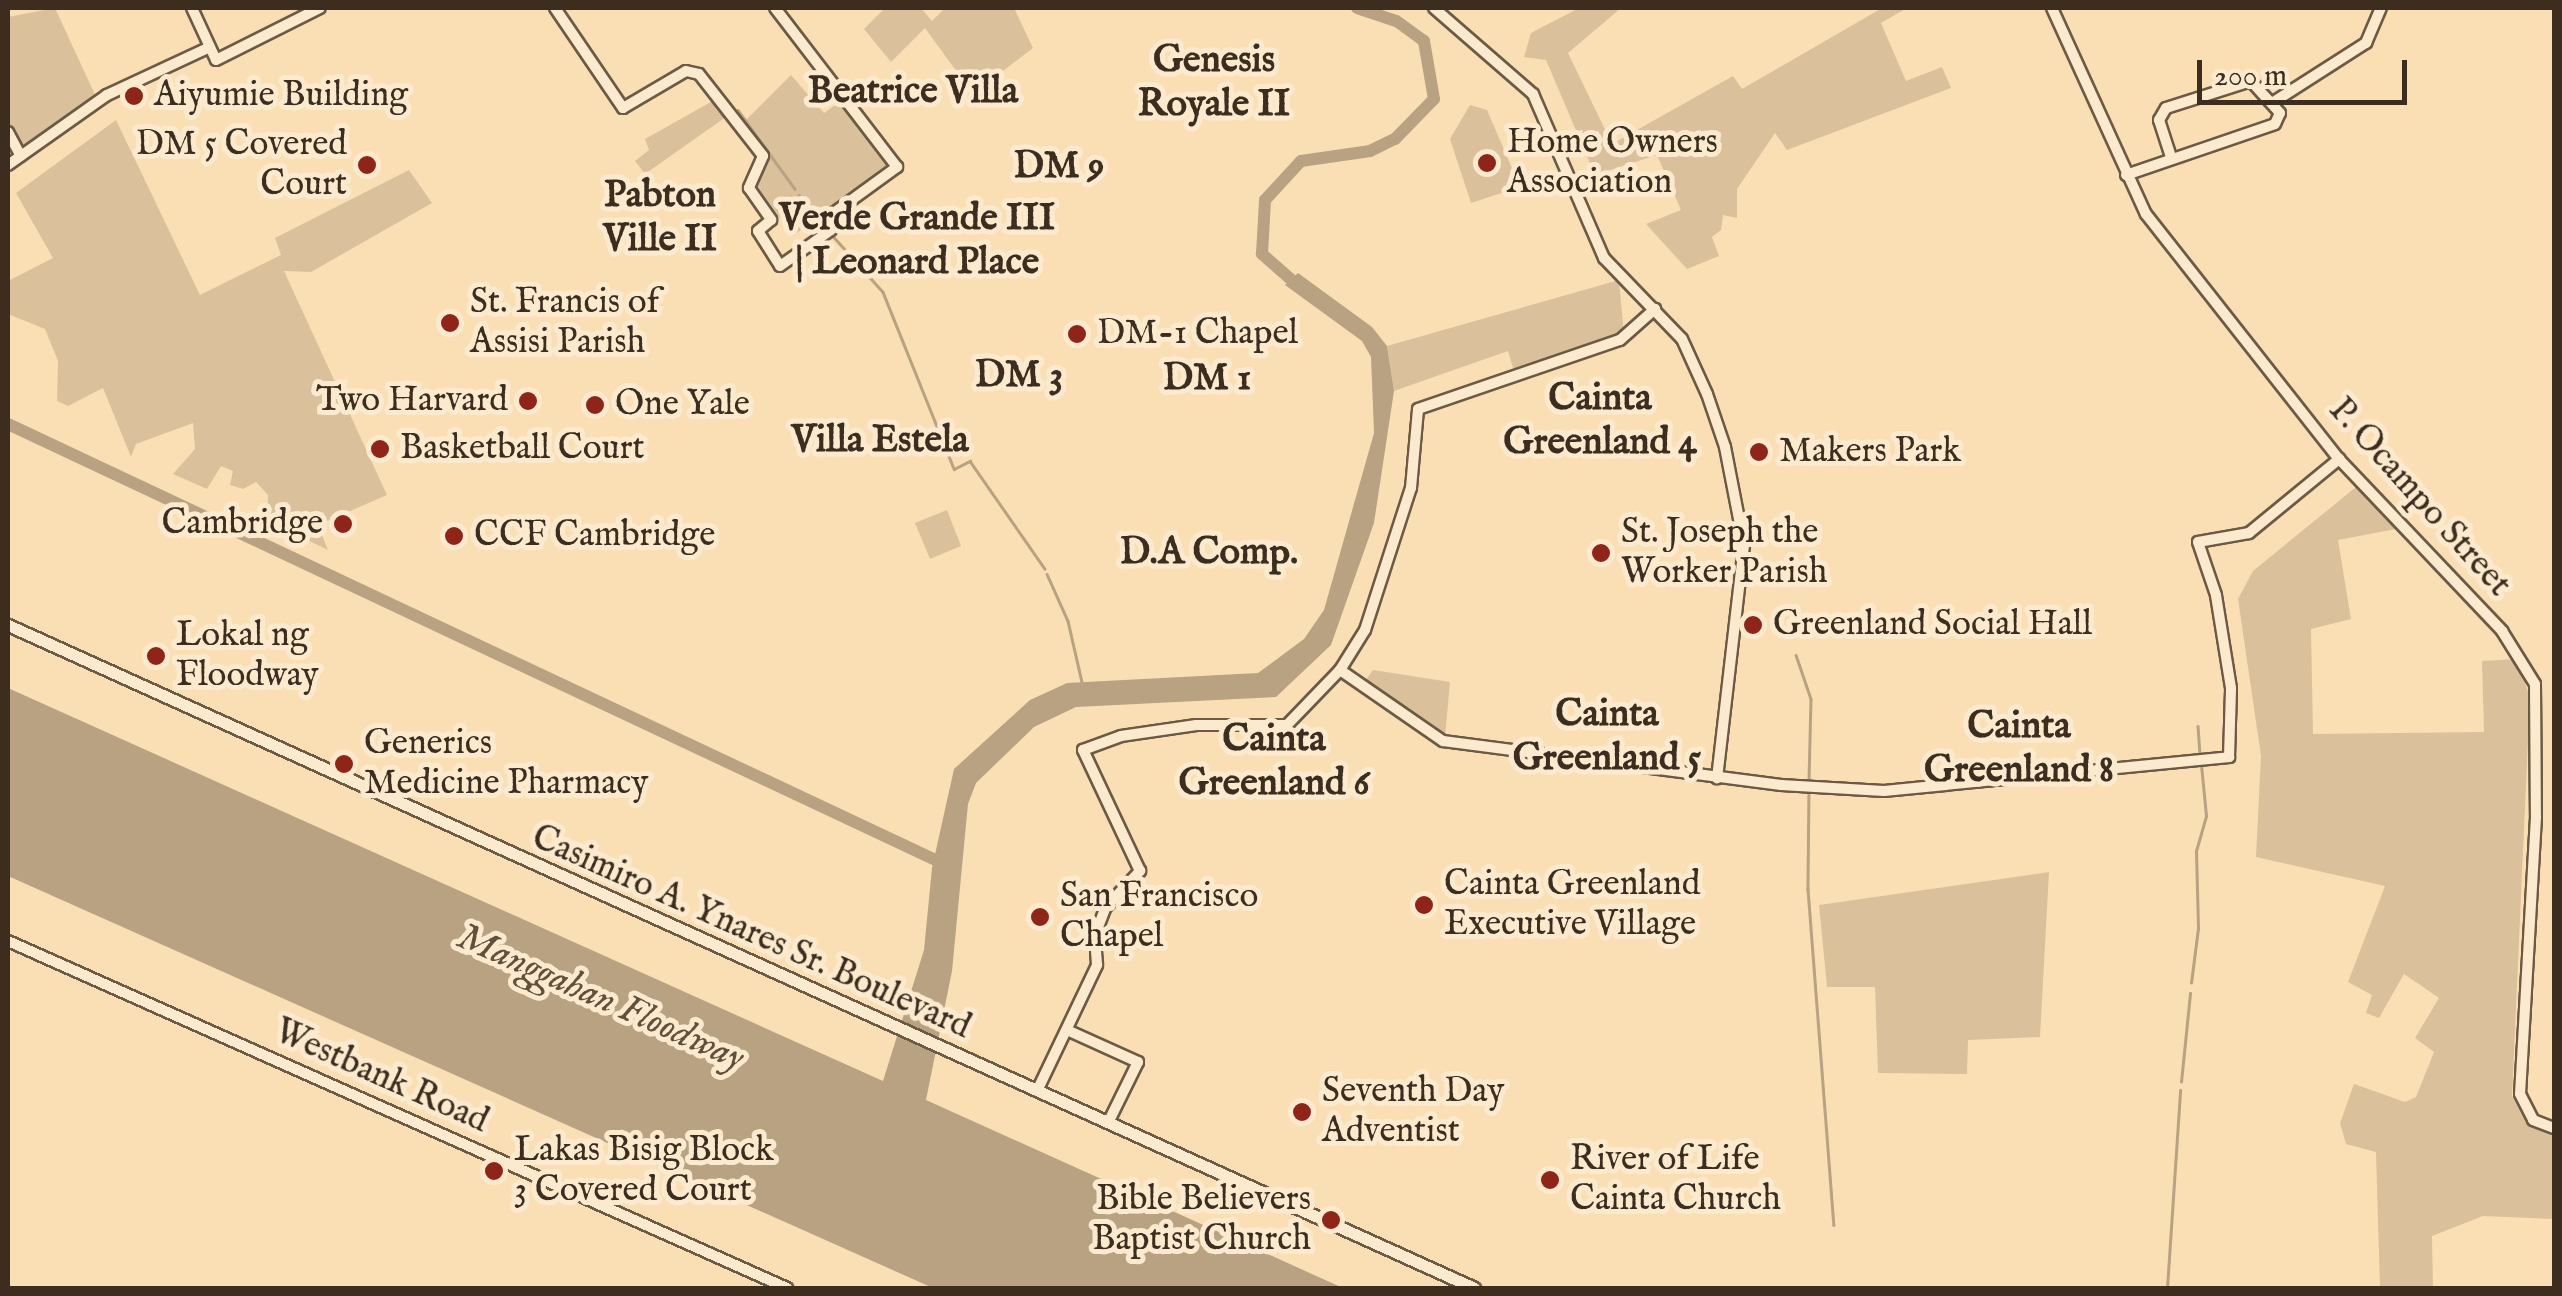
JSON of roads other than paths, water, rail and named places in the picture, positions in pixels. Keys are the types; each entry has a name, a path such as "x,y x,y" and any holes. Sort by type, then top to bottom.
{"main road":[{"name":"Casimiro A. Ynares Sr. Boulevard","path":"8,626 884,1025 1474,1288"}],"street":[{"path":"192,8 216,60 320,8"},
{"path":"555,8 623,108 686,71 699,74 760,152 750,188 771,220 758,231 780,266 831,230 830,217 897,168 776,10"},
{"path":"1434,8 1524,80 1604,258 1682,338 1696,366 1725,447 1741,518 1744,574 1716,778"},
{"name":"P. Ocampo Street","path":"2052,8 2146,214 2338,459 2502,630 2536,684 2536,818 2520,1094 2533,1120 2554,1128"},
{"path":"2272,103 2366,42 2381,8"},
{"path":"8,165 116,90 208,48"},
{"path":"2126,174 2278,123 2272,103 2245,82 2166,108 2159,120 2171,158"},
{"path":"8,132 21,156"},
{"path":"1036,1091 1097,965 1095,935 1106,907 1140,871 1083,750 1121,736 1196,725 1281,729 1340,670 1365,630 1404,512 1420,406 1620,340 1655,309"},
{"path":"1340,670 1436,739 1716,778 1884,791 2229,757 2231,688 2216,595 2198,542 2249,534 2338,459"},
{"name":"Westbank Road","path":"8,941 786,1288"},
{"path":"1067,1030 1138,1062 1108,1123"}],"water":[{"name":"Manggahan Floodway","path":"1298,273 1372,327 1387,346 1394,391 1374,523 1331,645 1276,697 1076,707 1034,727 976,783 968,804 952,971 926,1100 1343,1288 933,1288 8,876 8,688 883,1081 924,950 932,868 954,769 1030,700 1067,683 1258,673 1304,639 1324,610 1374,433 1371,357 1362,341 1285,285"}],"waterway":[{"path":"1303,290 1262,254 1265,200 1301,161 1370,151 1395,139 1434,99 1424,41 1396,21 1357,8"},
{"path":"738,110 795,189"},
{"path":"799,195 826,229"},
{"path":"833,236 883,292 954,469 970,461 1045,569"},
{"path":"8,424 944,864"},
{"path":"1047,574 1068,621 1082,682"},
{"path":"1796,655 1811,699 1809,780"},
{"path":"2198,726 2200,753"},
{"path":"2191,983 2198,928 2196,851 2206,816 2201,765"},
{"path":"1809,788 1808,889 1834,1225"},
{"path":"2181,1082 2190,993"},
{"path":"2167,1288 2180,1090"}],"place":[{"name":"Aiyumie Building","path":"134,96"},
{"name":"Home Owners Association","path":"1487,163"},
{"name":"DM 5 Covered Court","path":"367,165"},
{"name":"St. Francis of Assisi Parish","path":"450,323"},
{"name":"DM-1 Chapel","path":"1077,334"},
{"name":"Two Harvard","path":"528,401"},
{"name":"One Yale","path":"595,405"},
{"name":"Basketball Court","path":"380,449"},
{"name":"Makers Park","path":"1759,452"},
{"name":"Cambridge","path":"343,524"},
{"name":"CCF Cambridge","path":"454,536"},
{"name":"St. Joseph the Worker Parish","path":"1601,553"},
{"name":"Greenland Social Hall","path":"1753,625"},
{"name":"Lokal ng Floodway","path":"156,656"},
{"name":"Generics Medicine Pharmacy","path":"344,764"},
{"name":"Cainta Greenland Executive Village","path":"1424,905"},
{"name":"San Francisco Chapel","path":"1040,917"},
{"name":"Seventh Day Adventist","path":"1302,1112"},
{"name":"Lakas Bisig Block 3 Covered Court","path":"494,1171"},
{"name":"River of Life Cainta Church","path":"1550,1180"},
{"name":"Bible Believers Baptist Church","path":"1331,1220"}],"district":[{"name":"Genesis Royale II","path":"1214,84"},
{"name":"Beatrice Villa","path":"913,93"},
{"name":"DM 9","path":"1059,168"},
{"name":"Pabton Ville II","path":"660,219"},
{"name":"Verde Grande III | Leonard Place","path":"917,242"},
{"name":"DM 3","path":"1019,377"},
{"name":"DM 1","path":"1207,380"},
{"name":"Cainta Greenland 4","path":"1600,422"},
{"name":"Villa Estela","path":"880,442"},
{"name":"D.A Comp.","path":"1209,554"},
{"name":"Cainta Greenland 5","path":"1607,738"},
{"name":"Cainta Greenland 8","path":"2019,750"},
{"name":"Cainta Greenland 6","path":"1274,763"}]}
